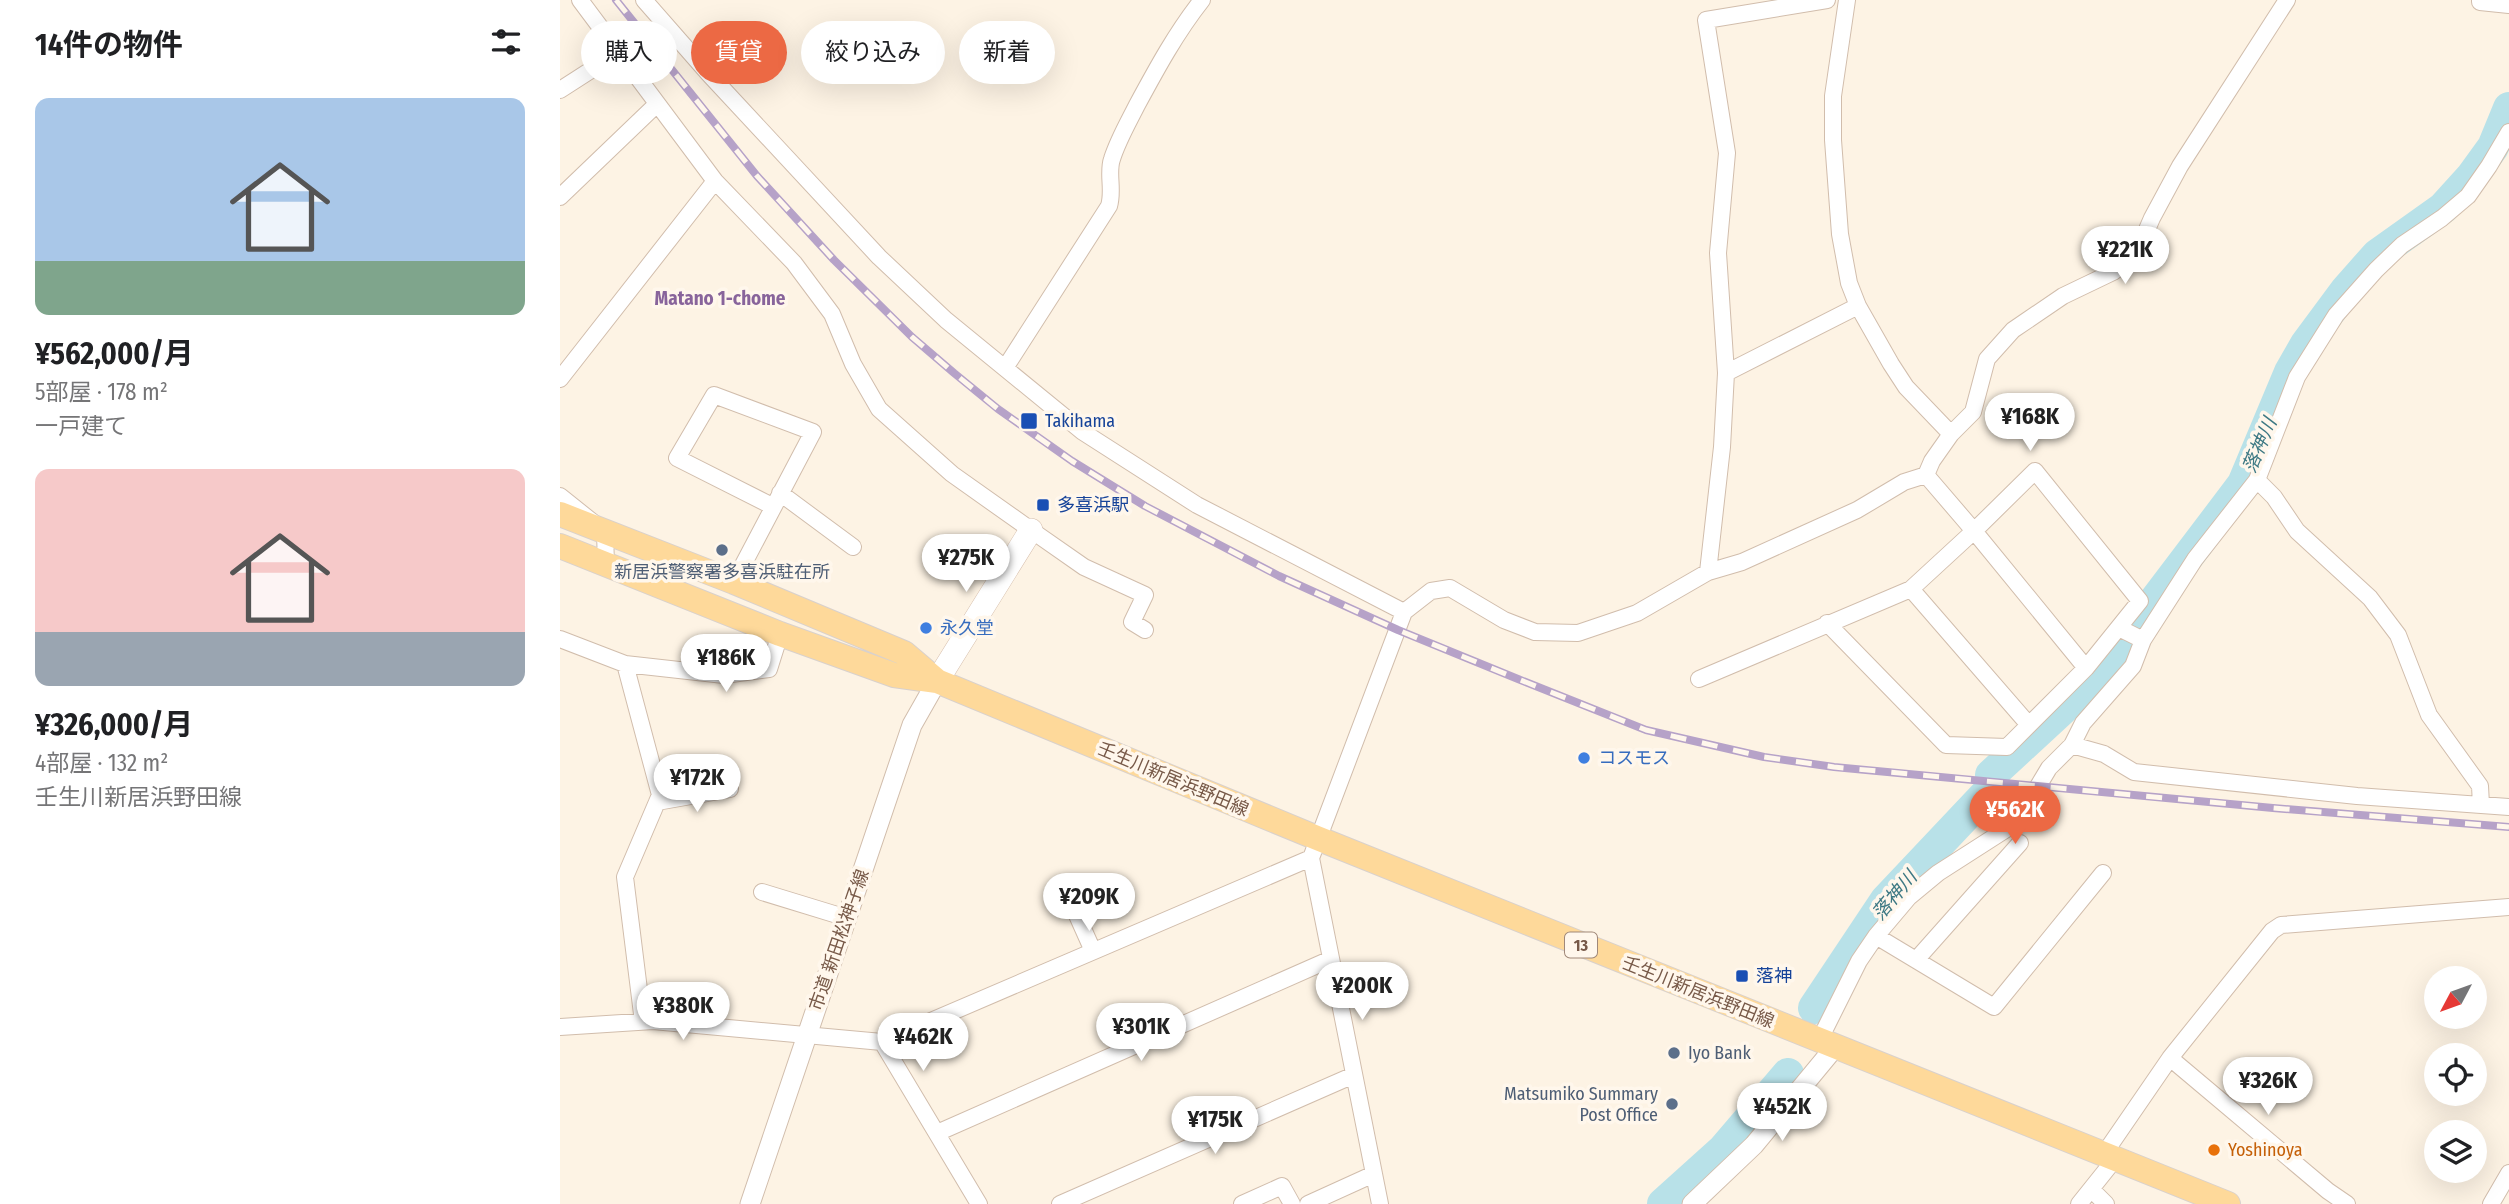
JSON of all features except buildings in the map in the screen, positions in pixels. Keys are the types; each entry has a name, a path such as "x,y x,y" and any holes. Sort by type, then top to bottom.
{"main road":[{"name":"壬生川新居浜野田線","path":"560,514 734,582 904,653 937,681"},
{"path":"937,681 1031,530"},
{"name":"壬生川新居浜野田線","path":"560,546 780,634 894,675 937,681 1314,848 1827,1044 2228,1204"}],"street":[{"path":"580,0 596,21"},
{"path":"644,0 879,257 946,320 1083,432 1197,505 1404,611"},
{"path":"1005,368 1109,206 1113,193 1110,163 1119,141 1160,61 1202,0"},
{"path":"1708,572 1722,447 1726,373 1717,253 1727,153 1706,20 1827,0"},
{"path":"1847,0 1834,83 1833,140 1840,234 1849,284 1858,306 1906,387 1951,434"},
{"path":"1380,1204 1331,959 1314,848 1404,611 1431,591 1450,588 1504,620 1535,632 1578,633 1637,613 1708,572 1742,562 1857,510 1904,482 1926,475 1932,461 1951,434 1973,412 1987,359 2013,330 2063,296 2113,272 2136,255 2180,166 2287,0"},
{"path":"2480,0 2509,5"},
{"path":"560,90 581,77"},
{"path":"643,84 715,181 794,263 825,304 832,314 853,364 879,409 952,474 1031,530 1084,567 1145,595 1132,622 1144,630"},
{"path":"560,197 657,104"},
{"path":"1692,1204 1755,1145 1827,1044 1859,961 1876,936 1909,897 1938,873 2005,830 2025,808 2049,768 2072,744 2083,723 2133,666 2143,640 2194,559 2258,480 2297,377 2336,316 2402,245 2442,218 2468,196 2509,132"},
{"path":"560,379 715,181"},
{"path":"1726,373 1858,306"},
{"path":"734,582 776,500 813,432 714,395 677,458 776,500 853,547"},
{"path":"1699,679 1827,624 1912,589 2035,471 2140,601 2086,668 2007,747 1945,745 1827,624"},
{"path":"1926,475 2086,668"},
{"path":"2258,480 2274,497 2297,531 2370,598 2398,635 2429,715 2480,786 2481,805"},
{"path":"560,496 605,532 606,565"},
{"path":"1912,589 2029,725"},
{"path":"2119,628 2143,640"},
{"path":"560,639 625,664 724,676 769,669 780,634"},
{"path":"625,664 660,795 625,877 643,1022"},
{"name":"市道 新田松神子線","path":"750,1204 912,725 937,681"},
{"path":"2072,744 2104,754 2134,772 2357,796 2509,807"},
{"path":"657,802 730,789"},
{"path":"1916,960 2020,843"},
{"path":"560,1027 643,1022 883,1042 1093,951 1314,848"},
{"path":"1876,936 1994,1007 2103,873"},
{"path":"762,892 847,918"},
{"path":"1068,895 1093,951"},
{"path":"2079,1204 2091,1189 2170,1058 2273,931 2281,925 2509,907"},
{"path":"937,1133 1331,959"},
{"path":"883,1042 979,1204"},
{"path":"2170,1058 2347,1204"},
{"path":"1060,1204 1354,1075"},
{"path":"2491,1204 2509,1173"},
{"path":"1308,1204 1374,1174"},
{"path":"1242,1204 1282,1186 1292,1204"},
{"path":"2091,1189 2106,1204"}],"waterway":[{"name":"落神川","path":"1991,775 2068,704 2137,624 2243,484 2290,372 2306,344 2346,290 2377,255 2443,208 2472,176 2493,147 2509,108"},
{"name":"落神川","path":"1814,1008 1886,900 1987,793"},
{"name":"落神川","path":"1663,1204 1723,1150 1788,1074"}],"railway":[{"path":"616,0 757,176 834,260 912,337 998,409 1072,461 1145,506 1279,576 1398,630 1646,730 1764,757 1834,767 2509,827"}],"place":[{"name":"Takihama","path":"1029,421"},
{"name":"多喜浜駅","path":"1043,505"},
{"name":"新居浜警察署多喜浜駐在所","path":"722,550"},
{"name":"永久堂","path":"926,628"},
{"name":"コスモス","path":"1584,758"},
{"name":"落神","path":"1742,976"},
{"name":"Iyo Bank","path":"1674,1053"},
{"name":"Matsumiko Summary Post Office","path":"1672,1104"},
{"name":"Yoshinoya","path":"2214,1150"}],"district":[{"name":"Matano 1-chome","path":"720,298"}]}
